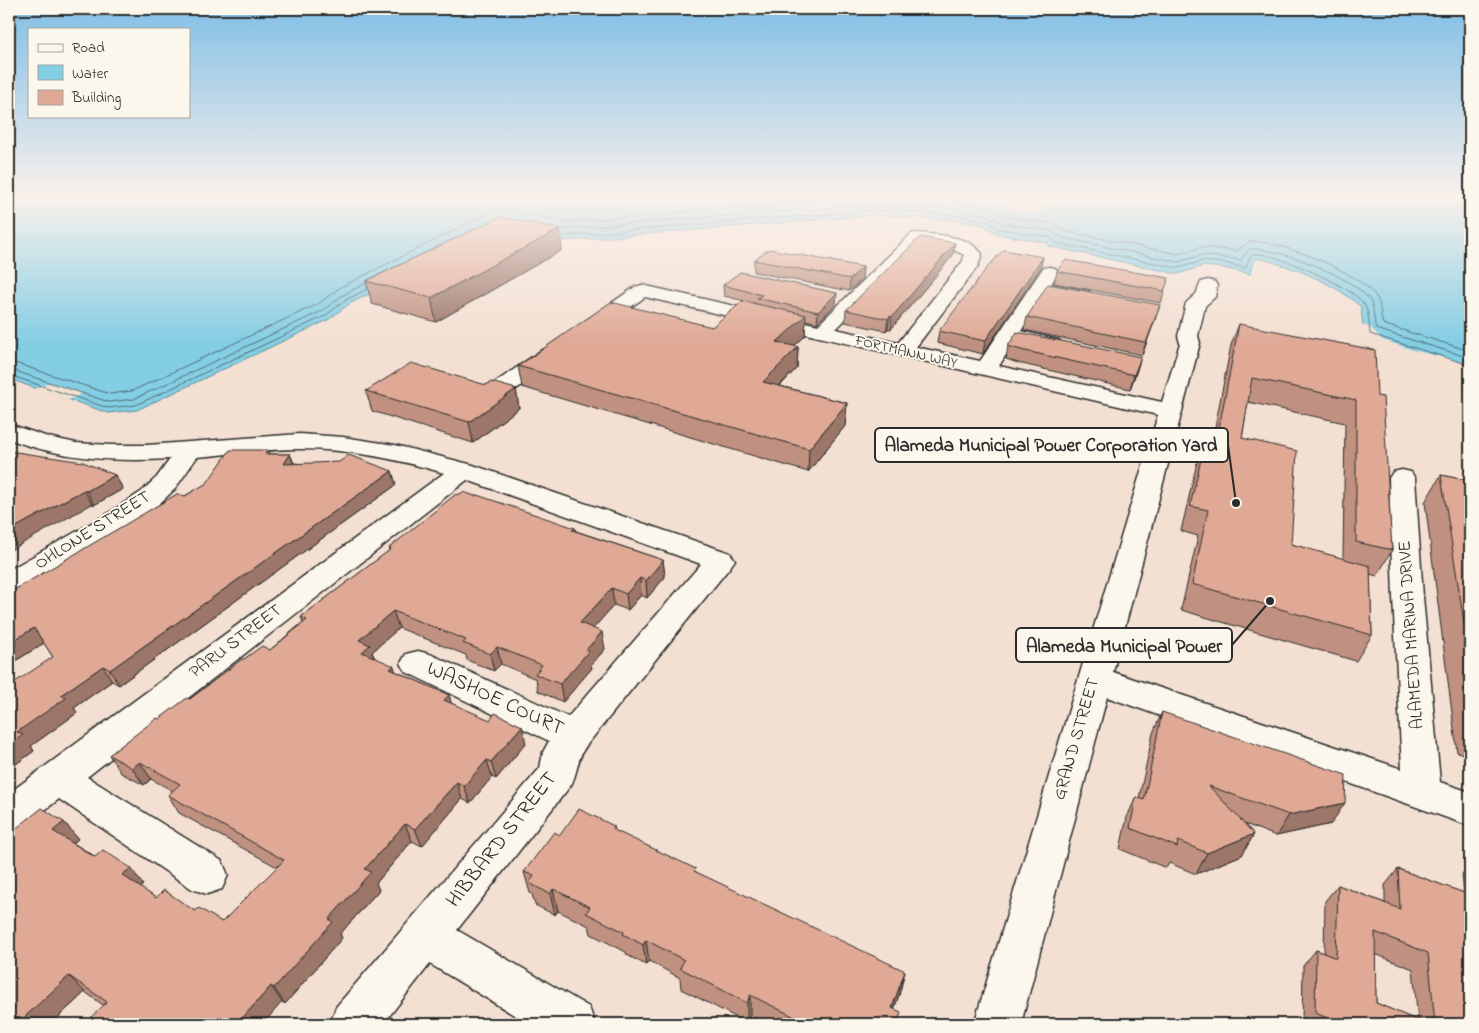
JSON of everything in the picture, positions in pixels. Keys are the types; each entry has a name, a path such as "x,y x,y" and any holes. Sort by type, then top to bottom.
{"street":[{"path":"822,332 845,298 908,245"},
{"path":"902,351 972,262 974,254 969,249 957,245"},
{"path":"985,370 1044,279 1104,300"},
{"name":"GRAND STREET","path":"997,1024 1190,343 1188,336 1196,303 1205,297 1208,286"},
{"name":"FORTMANN WAY","path":"501,389 642,291 1170,412"},
{"path":"1007,334 1074,348"},
{"path":"10,433 67,448 102,452 152,453 290,442 323,443 375,448 413,455 464,470"},
{"name":"OHLONE STREET","path":"9,583 119,519 150,498 166,483 189,450"},
{"name":"HIBBARD STREET","path":"353,1024 558,774 561,752 573,736 720,560 464,470"},
{"name":"PARU STREET","path":"9,814 464,470"},
{"name":"ALAMEDA MARINA DRIVE","path":"1402,478 1408,597 1422,792"},
{"name":"WASHOE COURT","path":"418,663 573,736"},
{"path":"1094,679 1470,809"},
{"path":"57,778 207,874"},
{"path":"425,936 572,1024"}],"water":[{"path":"9,245 465,245 349,304 328,320 137,410 108,413 9,379"},
{"path":"1470,245 1470,370 1364,337 1361,307 1351,298 1314,277 1262,259 1254,259 1250,274 1224,268 1203,266 1178,274 1048,246"}],"pier":[{"path":"1360,325 1370,327 1383,340 1413,350 1470,364 1470,373 1363,339"},
{"path":"50,382 83,393 69,400 35,389"}],"building":[{"path":"441,245 530,245 431,298 366,281"},
{"path":"912,245 953,245 892,317 890,316 888,319 846,310"},
{"path":"769,249 863,267 850,279 754,260"},
{"path":"1003,250 1043,257 985,341 939,331 987,268"},
{"path":"1065,260 1169,278 1164,291 1057,271"},
{"path":"740,272 837,293 818,312 757,298 762,295 723,285"},
{"path":"1048,284 1160,305 1146,343 1027,317"},
{"path":"743,301 806,315 777,342 798,347 763,382 847,403 809,449 518,366 611,302 712,327"},
{"path":"1239,324 1375,350 1377,396 1383,397 1392,550 1356,542 1356,400 1252,378 1242,438 1297,451 1291,544 1370,566 1372,635 1192,584 1208,510 1190,506 1208,430 1218,433"},
{"path":"1017,332 1141,357 1134,375 1008,346"},
{"path":"411,363 486,385 491,382 516,389 469,422 366,391"},
{"path":"230,450 268,450 265,454 290,454 284,464 339,462 349,455 392,471 110,670 103,666 61,695 66,698 17,732 23,735 9,745 9,686 53,657 34,628 9,643 9,593 177,494 185,496 207,483"},
{"path":"9,451 83,462 115,475 9,531"},
{"path":"1441,475 1470,481 1470,661"},
{"path":"463,492 575,528 572,530 663,560 646,581 640,578 626,594 612,588 580,623 602,632 586,650 589,651 560,684 535,674 542,665 497,647 490,654 463,643 466,640 393,611 359,640 370,645 362,652 394,666 390,669 449,695 444,700 490,720 495,713 522,726 491,762 487,760 464,786 457,782 415,829 405,824 365,869 371,872 329,919 333,922 274,988 271,986 237,1024 84,1024 107,1002 69,976 17,1024 9,1024 9,834 42,808 64,822 53,831 95,857 103,850 131,868 122,875 156,898 164,890 195,911 199,908 222,922 284,860 168,795 180,784 140,762 132,768 109,755 157,718 159,719 187,698 190,699 242,659 262,646 270,650 307,620 301,617 391,549 389,548 456,494 458,495"},
{"path":"1162,712 1346,775 1345,803 1289,815 1209,786 1254,834 1207,853 1178,841 1177,847 1130,828 1136,797 1144,800"},
{"path":"579,809 614,826 612,829 696,869 694,871 905,971 892,1008 901,1012 897,1024 790,1024 793,1016 750,995 747,1003 680,968 684,960 646,940 643,945 623,934 624,932 586,913 590,907 553,889 550,894 529,883 534,876 524,872 554,832 560,835"},
{"path":"1398,869 1470,895 1470,1024 1435,1024 1428,953 1375,932 1376,1003 1426,1024 1343,1024 1315,1013 1316,950 1336,958 1338,885 1400,909"}],"place":[{"name":"Alameda Municipal Power Corporation Yard","path":"1236,503"},
{"name":"Alameda Municipal Power","path":"1270,601"}]}
